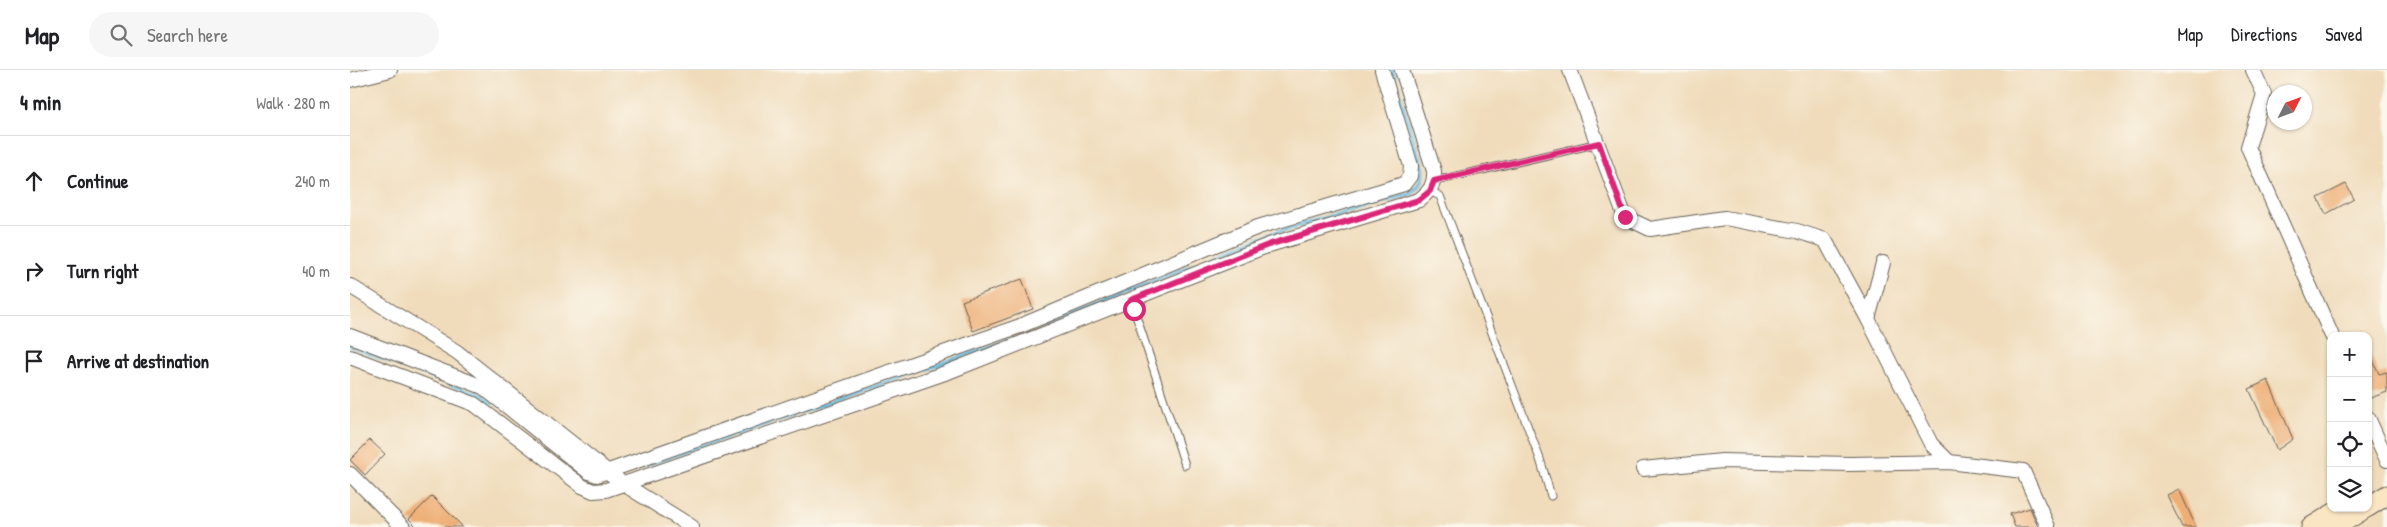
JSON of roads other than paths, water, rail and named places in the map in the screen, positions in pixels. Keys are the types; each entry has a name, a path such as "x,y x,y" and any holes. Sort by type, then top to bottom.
{"main road":[{"path":"2372,490 2387,481"},
{"path":"2372,505 2387,495"},
{"path":"2311,527 2335,512"},
{"path":"2336,527 2360,512"}],"street":[{"path":"350,80 390,70"},
{"path":"350,336 483,387 589,472 597,475 1020,326 1258,227 1404,184 1410,176 1412,166 1382,70"},
{"path":"350,357 474,404 582,486 593,490 606,490 948,372 1268,245 1419,200 1432,186 1434,171 1402,70"},
{"path":"1570,70 1599,143 1625,217 1650,229 1725,218 1797,231 1825,240 1868,319 1930,444 1949,462"},
{"path":"2253,70 2264,94 2248,147 2330,332"},
{"path":"1868,319 1883,264"},
{"path":"350,286 457,352 622,483 692,527"},
{"path":"1020,326 1026,342"},
{"path":"2370,422 2387,460"},
{"path":"1643,469 1722,461 1850,464 1949,462 2023,471 2048,527"},
{"path":"350,474 403,527"}],"lane":[{"path":"1551,496 1540,459 1440,196 1432,186 1599,143"},
{"path":"1131,300 1185,464"}],"waterway":[{"path":"1039,328 1270,234 1412,193 1421,182 1422,168 1392,70"},
{"path":"628,471 1011,340"},
{"path":"350,346 481,395 492,403"},
{"path":"584,476 598,482"}]}
